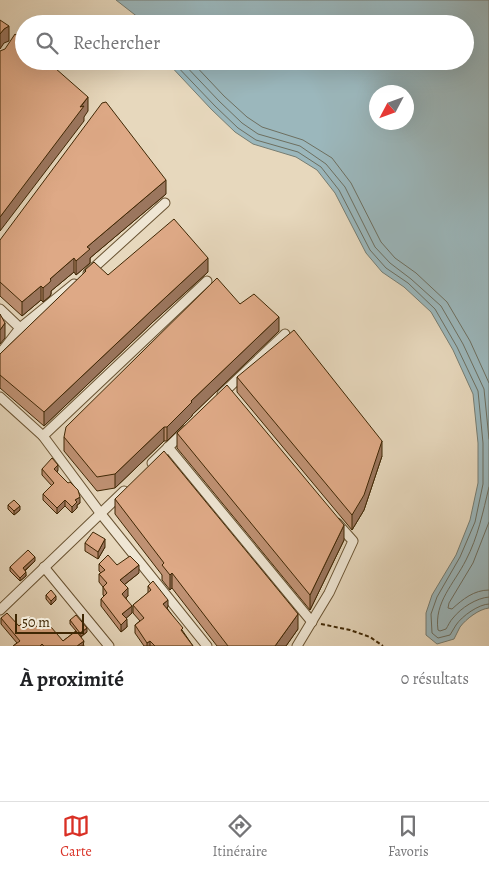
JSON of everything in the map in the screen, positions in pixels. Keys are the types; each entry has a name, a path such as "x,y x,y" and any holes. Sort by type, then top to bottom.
{"street":[{"path":"0,354 20,328 87,274 165,203"},
{"path":"43,436 207,281"},
{"path":"0,309 20,328"},
{"path":"214,403 230,394 284,334"},
{"path":"0,396 43,436 101,514 207,646"},
{"path":"148,467 194,422"},
{"path":"168,447 312,622"},
{"path":"0,610 128,487"},
{"path":"296,646 329,593 353,541 331,515"},
{"path":"44,567 109,646"}],"path":[{"path":"312,622 350,630 370,637 383,646"}],"water":[{"path":"116,0 489,0 489,608 477,612 466,621 460,627 454,639 437,644 426,635 426,613 432,595 456,555 470,520 478,483 478,443 473,394 453,350 431,312 404,287 382,272 366,253 335,193 317,170 296,157 253,144 235,132 174,70 474,70 474,15 135,15"}],"building":[{"path":"0,20 9,26 0,34"},
{"path":"15,34 15,70 57,70 88,97 80,107 84,106 0,217 0,51 5,49"},
{"path":"106,102 166,180 87,247 90,249 76,261 74,258 50,279 50,282 43,288 41,286 22,302 0,282 0,240 102,103"},
{"path":"174,219 208,258 44,412 0,375 0,354 85,270 94,262 108,275"},
{"path":"217,278 240,304 254,294 279,317 191,401 167,427 164,427 115,474 97,477 64,437 66,427"},
{"path":"0,314 5,323 0,330"},
{"path":"294,330 382,441 364,495 352,515 237,377"},
{"path":"227,385 344,525 310,595 177,433"},
{"path":"164,451 298,614 275,646 228,646 172,573 170,575 162,565 164,563 115,499"},
{"path":"52,458 58,465 54,469 78,490 80,497 75,500 77,502 72,507 65,500 57,508 43,494 54,483 42,469"},
{"path":"14,500 20,506 14,511 8,505"},
{"path":"93,532 105,539 98,552 85,543"},
{"path":"28,550 35,557 23,568 26,572 20,578 10,567"},
{"path":"108,555 117,565 130,556 139,565 120,580 128,588 122,594 132,606 122,614 127,619 121,625 101,599 107,593 103,587 107,583 99,574 105,570 99,564"},
{"path":"153,581 168,600 163,604 183,628 181,630 193,646 155,646 150,641 147,643 135,625 144,618 133,605 151,590 148,586"},
{"path":"51,590 56,596 51,601 46,595"},
{"path":"7,613 19,626 29,617 37,627 45,620 63,641 76,631 84,641 77,646 44,646 42,644 40,646 13,646 20,641 1,618"},
{"path":"76,615 87,628 80,633 70,620"}]}
